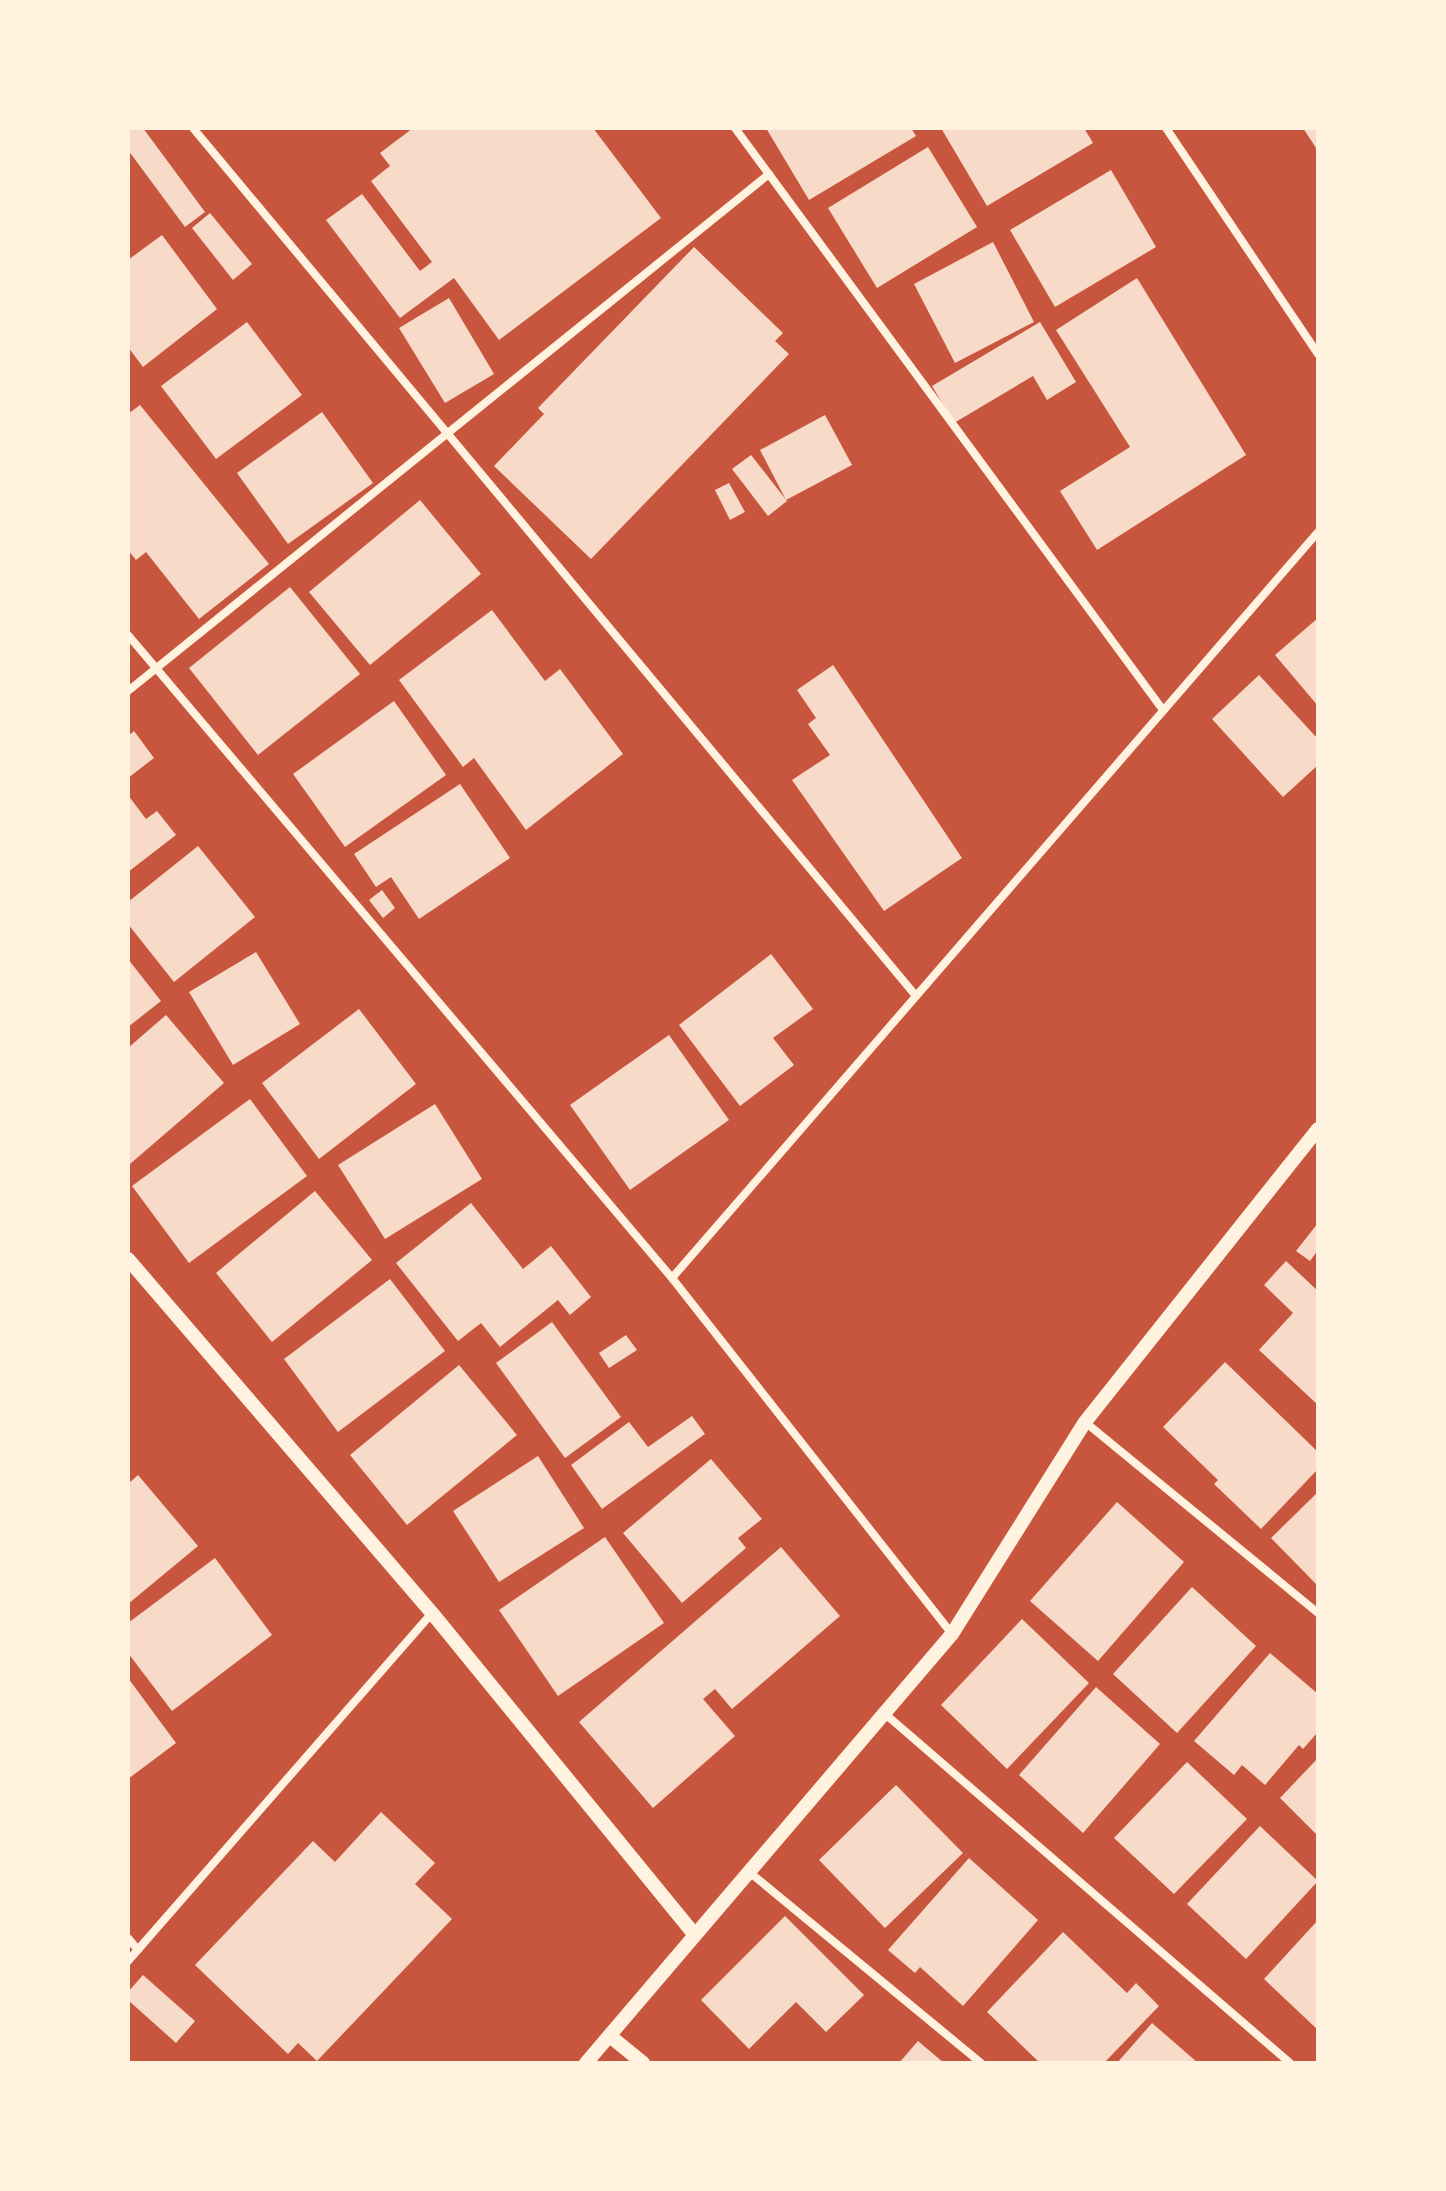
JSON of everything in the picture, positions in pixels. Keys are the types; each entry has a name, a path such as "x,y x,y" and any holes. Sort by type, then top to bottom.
{"street":[{"path":"193,128 916,996"},
{"path":"735,128 1163,710"},
{"path":"1166,128 1318,354"},
{"path":"128,691 769,174"},
{"path":"672,1278 1318,532"},
{"path":"128,635 672,1278 952,1634"},
{"path":"586,2063 952,1634 1085,1422 1318,1129"},
{"path":"128,1259 432,1613 694,1934"},
{"path":"1085,1422 1318,1613"},
{"path":"128,1961 432,1613"},
{"path":"884,1713 1290,2063"},
{"path":"748,1871 981,2063"},
{"path":"128,1938 138,1950"},
{"path":"610,2036 643,2063"}],"building":[{"path":"128,128 143,128 205,212 185,227 128,150"},
{"path":"413,128 593,128 661,218 499,340 454,278 400,318 326,220 362,194 420,271 432,262 371,181 390,166 380,153"},
{"path":"766,128 911,128 916,136 809,200"},
{"path":"941,128 1084,128 1093,143 987,206"},
{"path":"1303,128 1318,128 1318,151"},
{"path":"928,147 977,227 877,288 828,208"},
{"path":"1111,170 1156,247 1055,307 1010,230"},
{"path":"210,213 252,264 233,280 192,228"},
{"path":"162,235 217,309 143,367 128,347 128,260"},
{"path":"993,242 1034,322 955,363 914,284"},
{"path":"694,247 783,333 775,341 789,354 591,559 494,466 544,414 538,408"},
{"path":"1137,278 1246,455 1097,550 1060,491 1130,447 1056,330"},
{"path":"449,298 494,374 445,403 399,328"},
{"path":"247,322 302,395 216,459 161,386"},
{"path":"1040,322 1076,382 1047,400 1033,376 954,423 932,386"},
{"path":"140,405 269,564 199,619 146,552 136,560 128,550 128,414"},
{"path":"322,412 373,483 288,544 237,473"},
{"path":"825,415 852,465 786,500 760,450"},
{"path":"751,455 787,501 768,516 732,469"},
{"path":"729,483 745,512 730,520 715,490"},
{"path":"420,500 481,574 370,665 309,592"},
{"path":"290,587 360,674 258,755 189,668"},
{"path":"492,610 545,681 560,669 623,754 526,830 474,758 463,767 399,680"},
{"path":"1318,618 1318,706 1275,655"},
{"path":"833,665 962,858 884,911 792,780 830,755 808,724 816,718 797,690"},
{"path":"1259,675 1318,739 1318,765 1283,797 1212,719"},
{"path":"394,701 446,775 345,847 293,774"},
{"path":"134,731 154,758 128,778 128,736"},
{"path":"460,784 510,858 419,919 391,877 376,887 354,854"},
{"path":"128,795 146,819 157,811 176,835 128,872"},
{"path":"198,846 255,917 174,982 128,924 128,902"},
{"path":"382,890 395,908 383,918 369,900"},
{"path":"256,952 300,1024 233,1065 189,992"},
{"path":"771,954 813,1009 773,1038 794,1065 740,1106 679,1025"},
{"path":"128,959 161,1001 128,1027"},
{"path":"359,1009 416,1084 319,1159 262,1083"},
{"path":"166,1015 224,1083 130,1164 128,1048"},
{"path":"669,1035 729,1120 630,1190 570,1105"},
{"path":"250,1099 307,1176 189,1263 132,1186"},
{"path":"435,1104 482,1179 385,1239 338,1165"},
{"path":"315,1191 372,1260 272,1342 216,1273"},
{"path":"471,1203 523,1269 551,1246 591,1297 570,1315 558,1300 500,1347 481,1323 458,1341 396,1263"},
{"path":"1318,1223 1318,1250 1310,1261 1296,1251"},
{"path":"1286,1261 1318,1291 1318,1405 1259,1350 1293,1313 1264,1285"},
{"path":"390,1279 445,1351 338,1432 284,1359"},
{"path":"552,1322 621,1417 565,1458 496,1363"},
{"path":"626,1335 637,1350 609,1368 599,1353"},
{"path":"1225,1362 1318,1452 1318,1469 1261,1529 1214,1484 1218,1480 1163,1427"},
{"path":"459,1365 517,1435 407,1525 350,1455"},
{"path":"692,1416 705,1434 602,1509 571,1465 629,1422 648,1447"},
{"path":"538,1456 584,1528 499,1582 453,1511"},
{"path":"711,1459 762,1519 738,1538 746,1548 682,1603 623,1533"},
{"path":"138,1475 198,1546 128,1604 128,1484"},
{"path":"1318,1492 1318,1586 1271,1538"},
{"path":"1117,1502 1184,1562 1098,1661 1030,1601"},
{"path":"605,1537 664,1623 558,1696 499,1610"},
{"path":"781,1547 840,1616 732,1709 715,1689 703,1699 735,1736 653,1808 579,1722"},
{"path":"215,1558 272,1635 172,1711 128,1653 128,1623"},
{"path":"1192,1587 1256,1646 1177,1733 1113,1674"},
{"path":"1022,1619 1089,1683 1007,1769 941,1705"},
{"path":"1270,1653 1318,1694 1318,1732 1303,1749 1299,1745 1265,1785 1242,1765 1234,1775 1194,1741"},
{"path":"128,1678 176,1743 128,1779"},
{"path":"1096,1687 1160,1744 1083,1833 1019,1775"},
{"path":"1318,1758 1318,1836 1280,1798"},
{"path":"1187,1762 1247,1819 1174,1894 1114,1838"},
{"path":"896,1785 963,1853 885,1928 819,1860"},
{"path":"381,1812 435,1863 415,1884 452,1919 317,2061 298,2043 288,2054 195,1965 313,1841 335,1862"},
{"path":"1260,1826 1318,1881 1246,1959 1187,1904"},
{"path":"969,1858 1038,1920 963,2006 920,1967 915,1973 888,1950"},
{"path":"785,1916 864,1995 826,2032 796,2002 749,2049 701,2000"},
{"path":"1318,1920 1318,2030 1264,1979"},
{"path":"1063,1932 1127,1993 1136,1983 1159,2006 1104,2063 1040,2063 987,2012"},
{"path":"143,1975 195,2021 176,2043 128,2000 128,1992"},
{"path":"1152,2023 1198,2063 1117,2063"},
{"path":"918,2041 944,2063 899,2063"}]}
